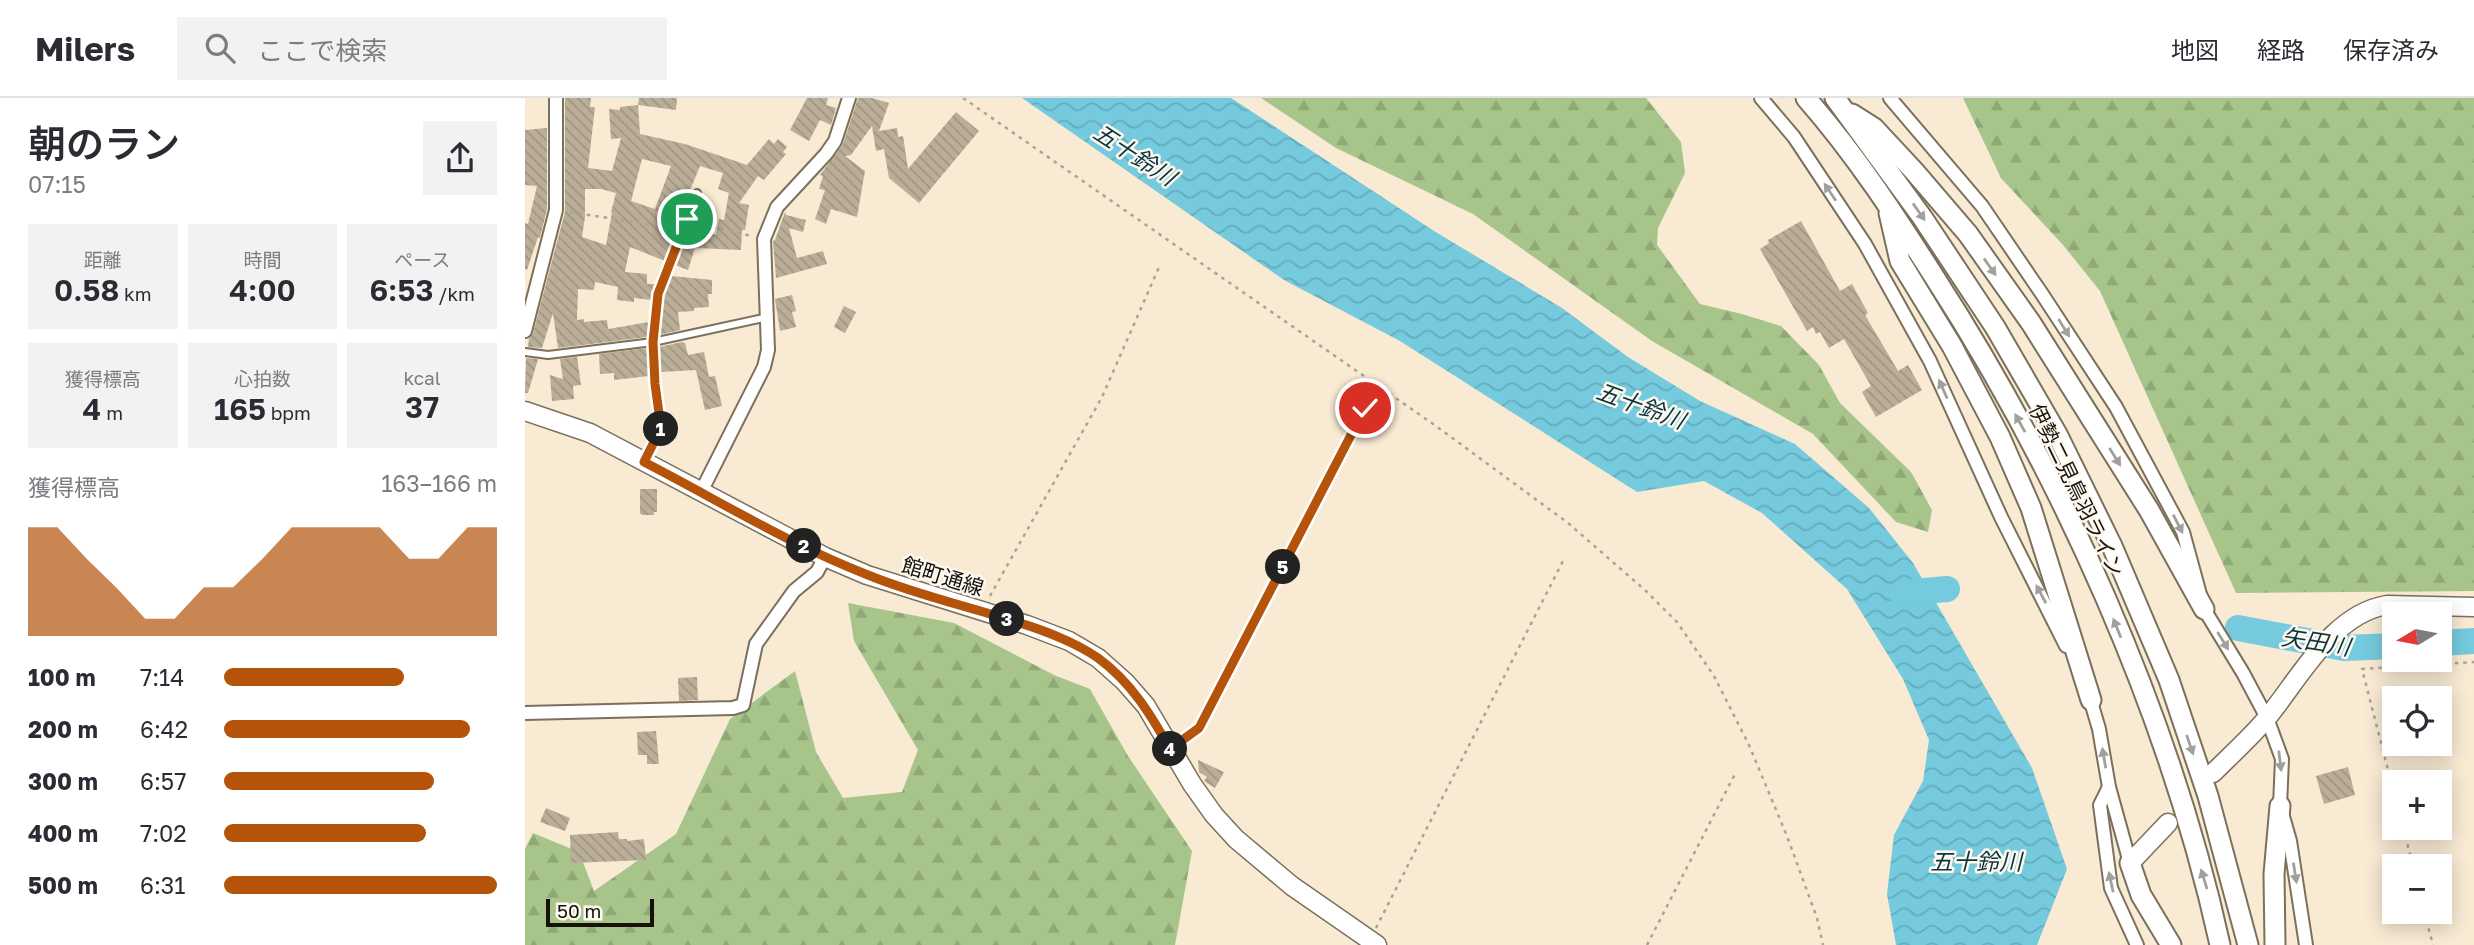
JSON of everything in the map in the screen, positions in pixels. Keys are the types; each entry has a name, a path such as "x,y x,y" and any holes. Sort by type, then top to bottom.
{"main road":[{"name":"伊勢二見鳥羽ライン","path":"1805,98 1886,199 1974,337 2089,560 2143,691 2210,899 2220,945"},
{"path":"1840,104 1874,128 1968,234 2031,323 2141,498 2204,609"},
{"name":"伊勢二見鳥羽ライン","path":"1840,104 1922,217 1995,327 2057,434 2112,546 2173,693 2208,796 2248,945"},
{"path":"1886,199 1899,261 1958,357 2000,437 2031,508 2091,700"},
{"name":"館町通線","path":"525,411 590,433 825,557 901,588 982,611 1069,641 1098,658 1125,682 1146,706 1170,749 1214,815 1236,839 1292,886 1374,943"},
{"path":"2213,773 2267,718 2304,668 2346,623 2373,608 2387,605 2474,607"},
{"path":"2276,945 2274,874 2280,806"},
{"path":"2168,823 2130,863 2141,895 2171,945"}],"street":[{"path":"525,331 556,210 556,98"},
{"path":"701,492 764,367 768,351 764,239 777,207 835,141 849,98"},
{"path":"1761,98 1794,137 1865,244 1930,361 2001,517 2091,700 2109,787 2130,863"},
{"path":"1890,98 1982,206 2116,407 2183,532 2204,609 2267,718 2281,759 2280,806 2290,841 2306,945"},
{"path":"525,713 733,708 743,705 756,644 794,591 817,572 825,557"},
{"path":"2109,787 2100,805 2111,888 2137,945"}],"lane":[{"path":"644,462 661,428 653,342 658,294 697,193"},
{"path":"525,352 548,355 653,342 768,317"}],"path":[{"path":"963,98 1436,426 1569,523 1646,590 1677,622 1714,676 1749,745 1792,848 1817,918 1823,945"},
{"path":"556,210 646,224 680,233"},
{"path":"687,219 764,239"},
{"path":"982,611 1102,397 1160,265"},
{"path":"1170,749 1199,728 1365,408"},
{"path":"1374,943 1565,557"},
{"path":"2388,770 2363,669 2474,662"},
{"path":"1647,945 1736,772"},
{"path":"2427,924 2433,945"}],"green space":[{"path":"1261,98 1646,98 1681,142 1685,173 1658,228 1657,245 1700,304 1781,326 1819,365 1840,403 1911,472 1932,510 1928,532 1896,522 1813,434 1652,341 1473,214 1336,148"},
{"path":"1963,98 2474,98 2474,591 2236,593 2100,291 2063,245 2001,178"},
{"path":"848,603 954,623 1054,675 1090,689 1128,756 1192,851 1175,945 525,945 525,849 533,833 579,852 594,891 676,834 730,719 795,671 816,752 843,798 902,792 918,750 854,641"}],"water":[{"name":"五十鈴川","path":"1022,98 1231,98 1434,231 1562,308 1628,357 1700,401 1795,444 1869,508 1913,563 2032,768 2067,869 2037,945 1896,945 1887,894 1894,835 1923,781 1929,740 1903,679 1847,589 1762,513 1704,481 1637,492 1400,341 1284,280"}],"building":[{"path":"565,98 591,98 590,107 595,107 588,168 612,171 621,138 611,139 609,109 620,110 620,107 638,105 640,134 685,144 747,165 769,139 774,144 778,139 787,147 783,152 786,154 764,180 758,176 739,203 749,205 745,230 742,230 741,250 695,248 688,270 675,265 690,226 716,235 719,219 724,220 729,193 718,189 723,173 700,166 687,198 678,195 669,219 680,222 665,261 630,247 625,272 647,274 647,284 656,284 652,300 617,300 618,287 595,282 594,290 578,289 577,320 607,320 608,329 649,322 648,337 558,348 553,313 542,348 528,347 565,212","holes":["642,159 671,166 655,209 631,201","585,189 616,193 606,245 582,237"]},
{"path":"639,98 677,98 676,110 638,105"},
{"path":"807,98 828,98 826,105 836,108 831,125 820,120 809,141 790,130"},
{"path":"858,98 872,98 889,103 879,131 897,128 898,137 903,136 908,169 956,112 979,131 919,203 889,178 884,149 876,151 872,126 851,155 845,156 865,171 857,217 831,209 826,224 815,219 825,190 819,189 823,176 820,175 843,144"},
{"path":"547,128 547,209 540,238 538,237 527,270 525,223 528,224 537,186 525,185 525,130"},
{"path":"785,212 786,215 806,220 803,232 789,228 797,258 823,251 827,264 776,278 773,241"},
{"path":"1801,221 1840,291 1852,284 1868,313 1865,315 1898,371 1908,365 1922,390 1876,417 1862,392 1871,386 1844,339 1829,348 1820,332 1816,334 1813,327 1807,331 1760,249 1769,243 1768,240"},
{"path":"671,276 712,280 712,294 708,294 709,307 678,312 680,330 659,335 664,295"},
{"path":"792,295 796,311 792,312 796,327 780,331 775,299"},
{"path":"844,306 856,312 845,333 834,327"},
{"path":"685,343 688,355 704,352 709,377 715,376 722,406 705,410 696,370 661,372 660,376 659,347"},
{"path":"648,348 649,376 614,380 614,373 600,374 599,354"},
{"path":"577,357 581,385 573,386 574,399 552,401 550,375 563,379 560,359"},
{"path":"526,358 538,359 528,393 525,393"},
{"path":"640,489 657,489 657,512 654,512 654,515 640,513"},
{"path":"697,677 698,700 679,701 678,678"},
{"path":"656,731 659,764 647,764 647,755 638,755 637,732"},
{"path":"1198,760 1224,772 1215,788 1204,781 1207,777 1199,772"},
{"path":"2348,767 2355,795 2324,804 2316,776"},
{"path":"546,808 570,818 565,831 540,822"},
{"path":"618,832 619,839 644,839 646,860 571,863 570,835"}],"waterway":[{"name":"矢田川","path":"1902,593 1947,589"},
{"name":"矢田川","path":"2238,628 2344,648 2382,646"},
{"name":"矢田川","path":"2452,642 2474,641"}],"route":[{"path":"687,219 658,294 653,342 661,428 644,462 825,557 867,575 901,588 1027,625 1069,641 1098,658 1125,682 1146,706 1170,749 1199,728 1365,408"}]}
